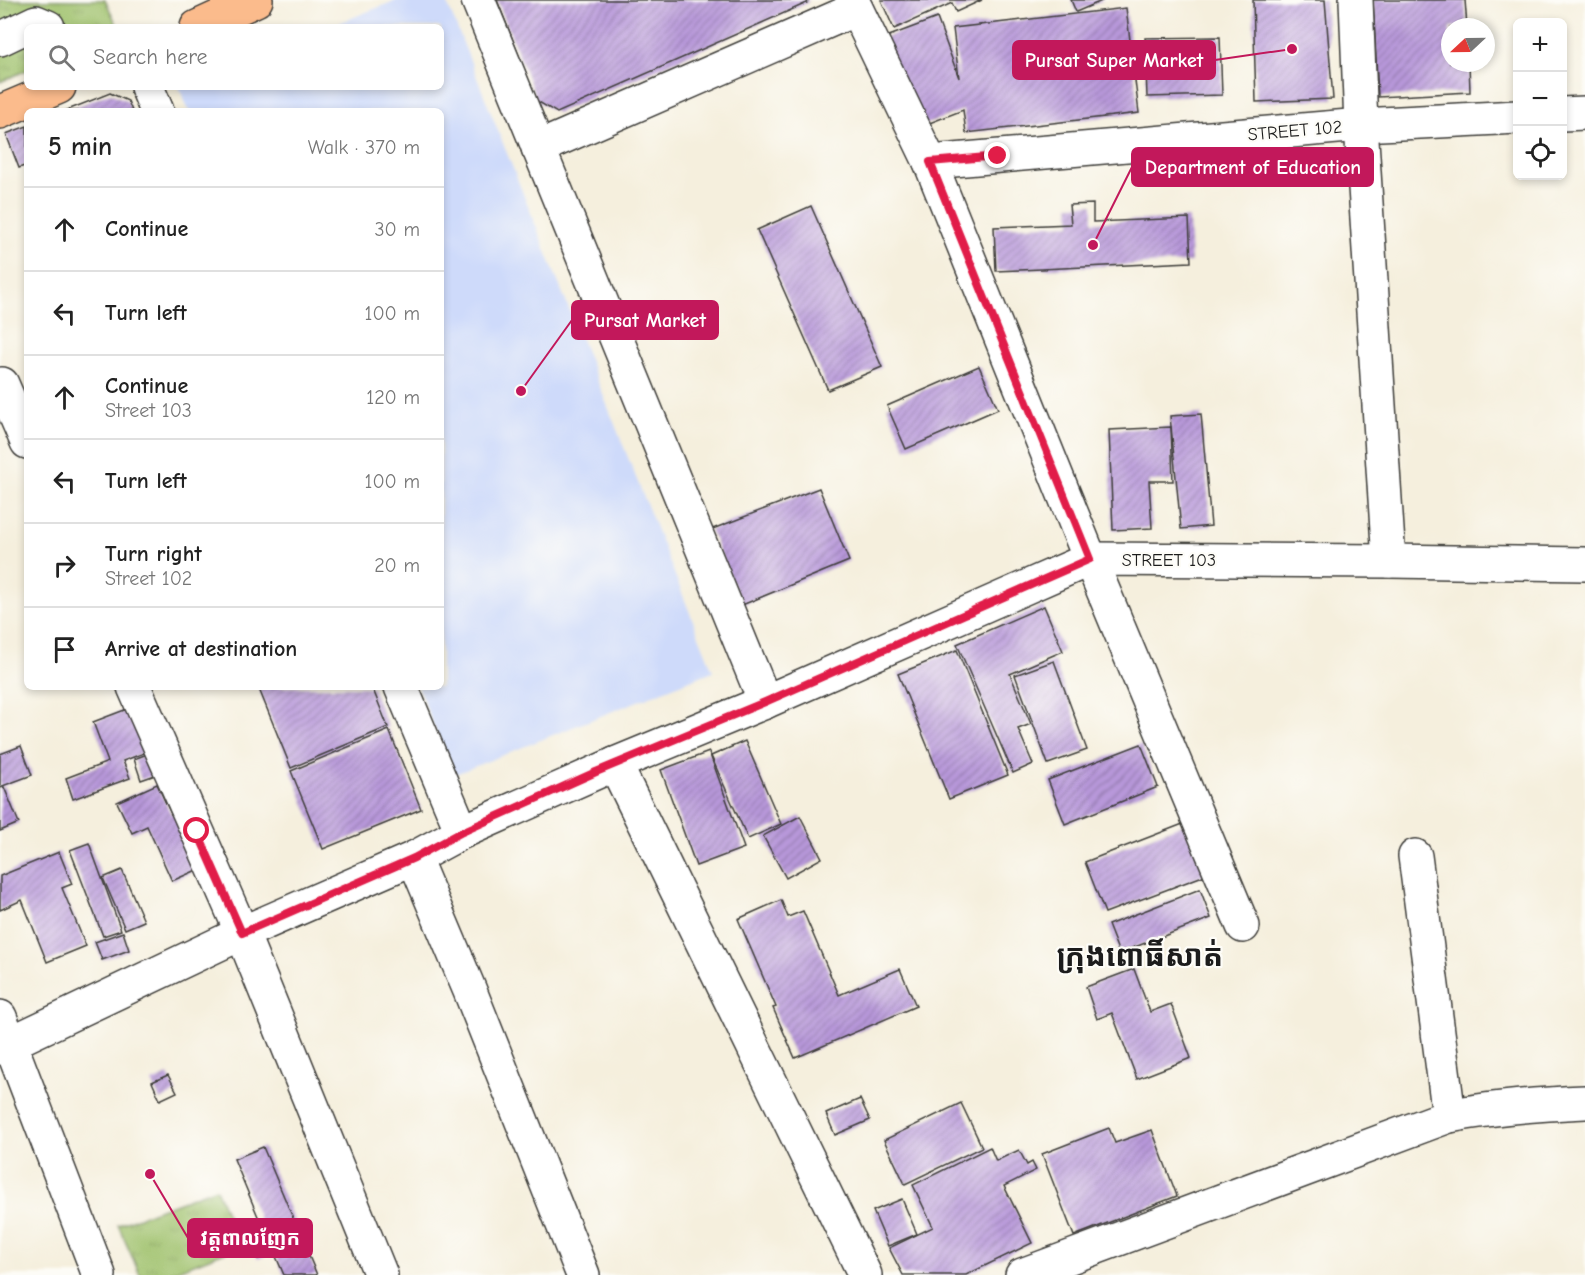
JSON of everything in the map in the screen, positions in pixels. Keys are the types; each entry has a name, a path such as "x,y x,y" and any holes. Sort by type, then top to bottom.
{"main road":[{"path":"204,24 256,0"},
{"path":"0,112 52,90"}],"street":[{"path":"478,0 765,702"},
{"path":"1356,0 1389,561"},
{"path":"538,148 854,4 930,162 1090,559 1242,926"},
{"path":"0,39 24,28"},
{"path":"148,90 157,108"},
{"path":"1567,114 1585,113"},
{"name":"STREET 102","path":"930,162 1362,125 1513,117"},
{"path":"10,381 24,431"},
{"name":"STREET 103","path":"4,1037 414,858 462,832 615,764 765,702 1090,559 1585,564"},
{"path":"135,690 242,933 381,1275"},
{"path":"402,690 462,832"},
{"path":"615,764 865,1275"},
{"path":"1415,856 1449,1116"},
{"path":"414,858 470,991 583,1275"},
{"path":"4,1037 99,1275"},
{"path":"1022,1275 1449,1116 1532,1104 1585,1102"}],"shaded area":[{"path":"397,0 446,0 713,671 453,775 419,690 444,690 444,108 188,108 180,90 444,90 444,24 337,24"}],"green space":[{"path":"0,0 105,0 117,24 24,24 24,71 0,82"},
{"path":"216,1188 240,1246 166,1275 140,1275 118,1225"}],"building":[{"path":"497,0 809,0 807,3 557,113 537,101"},
{"path":"881,0 982,0 956,12 952,3 894,29"},
{"path":"1071,0 1104,0 1076,12"},
{"path":"1253,0 1325,0 1333,99 1256,102"},
{"path":"1373,0 1465,0 1466,18 1441,18 1441,72 1469,72 1470,92 1378,97"},
{"path":"1126,8 1139,113 966,133 963,110 914,129 881,39 937,18 959,78 953,28"},
{"path":"1220,37 1222,95 1147,97 1145,38"},
{"path":"110,93 128,101 131,108 72,108"},
{"path":"24,127 24,166 19,168 6,134"},
{"path":"1093,204 1093,222 1189,218 1191,262 996,271 994,227 1071,224 1069,205"},
{"path":"811,206 882,367 828,390 757,230"},
{"path":"979,366 998,409 906,449 887,406"},
{"path":"1201,414 1211,526 1181,529 1170,416"},
{"path":"1171,427 1173,481 1149,481 1152,528 1113,530 1109,430"},
{"path":"819,488 849,561 742,605 710,530"},
{"path":"1044,606 1063,651 1010,674 1031,724 1018,729 1033,764 1013,773 957,644"},
{"path":"957,650 1008,775 949,799 898,674"},
{"path":"1054,661 1087,750 1048,764 1015,675"},
{"path":"259,690 373,690 388,727 291,768"},
{"path":"135,706 152,750 123,761 130,778 73,799 66,778 108,762 93,722"},
{"path":"389,730 421,809 323,849 291,771"},
{"path":"745,741 781,824 748,839 711,756"},
{"path":"1141,744 1158,787 1065,824 1048,780"},
{"path":"21,746 32,775 0,787 0,754"},
{"path":"709,752 744,848 696,866 661,770"},
{"path":"150,753 158,774 141,780 134,759"},
{"path":"157,784 171,814 180,810 206,866 172,881 147,826 132,833 117,802"},
{"path":"4,787 19,823 0,831 0,788"},
{"path":"800,816 822,858 786,878 763,836"},
{"path":"1188,822 1208,874 1105,913 1085,862"},
{"path":"89,843 121,930 103,936 70,850"},
{"path":"59,852 72,884 62,888 86,946 47,962 22,900 0,910 0,876"},
{"path":"122,870 144,921 125,929 103,878"},
{"path":"1200,889 1211,918 1119,953 1108,925"},
{"path":"781,900 788,917 803,911 839,995 900,969 916,1006 795,1058 738,919"},
{"path":"123,932 129,950 102,960 95,942"},
{"path":"1134,969 1150,1012 1171,1004 1191,1058 1137,1079 1112,1013 1097,1019 1086,987"},
{"path":"168,1075 177,1092 160,1100 152,1082"},
{"path":"860,1099 870,1120 835,1135 826,1114"},
{"path":"961,1103 982,1147 905,1184 884,1140"},
{"path":"1109,1128 1115,1143 1152,1130 1177,1196 1074,1236 1042,1154"},
{"path":"263,1147 317,1275 284,1275 274,1252 258,1259 247,1232 262,1226 234,1159"},
{"path":"990,1147 996,1161 1019,1150 1027,1165 1032,1162 1036,1170 1004,1186 1032,1243 966,1275 903,1275 889,1248 933,1227 913,1185"},
{"path":"902,1199 917,1234 888,1246 873,1211"}],"place":[{"name":"Pursat Super Market","path":"1292,49"},
{"name":"Department of Education","path":"1093,245"},
{"name":"Pursat Market","path":"521,391"},
{"name":"វត្តពាលញែក","path":"150,1174"}],"district":[{"name":"ក្រុងពោធិ៍សាត់","path":"1140,956"}],"route":[{"path":"197,831 242,933 414,858 462,832 596,772 765,702 1090,559 930,162 998,156"}]}
